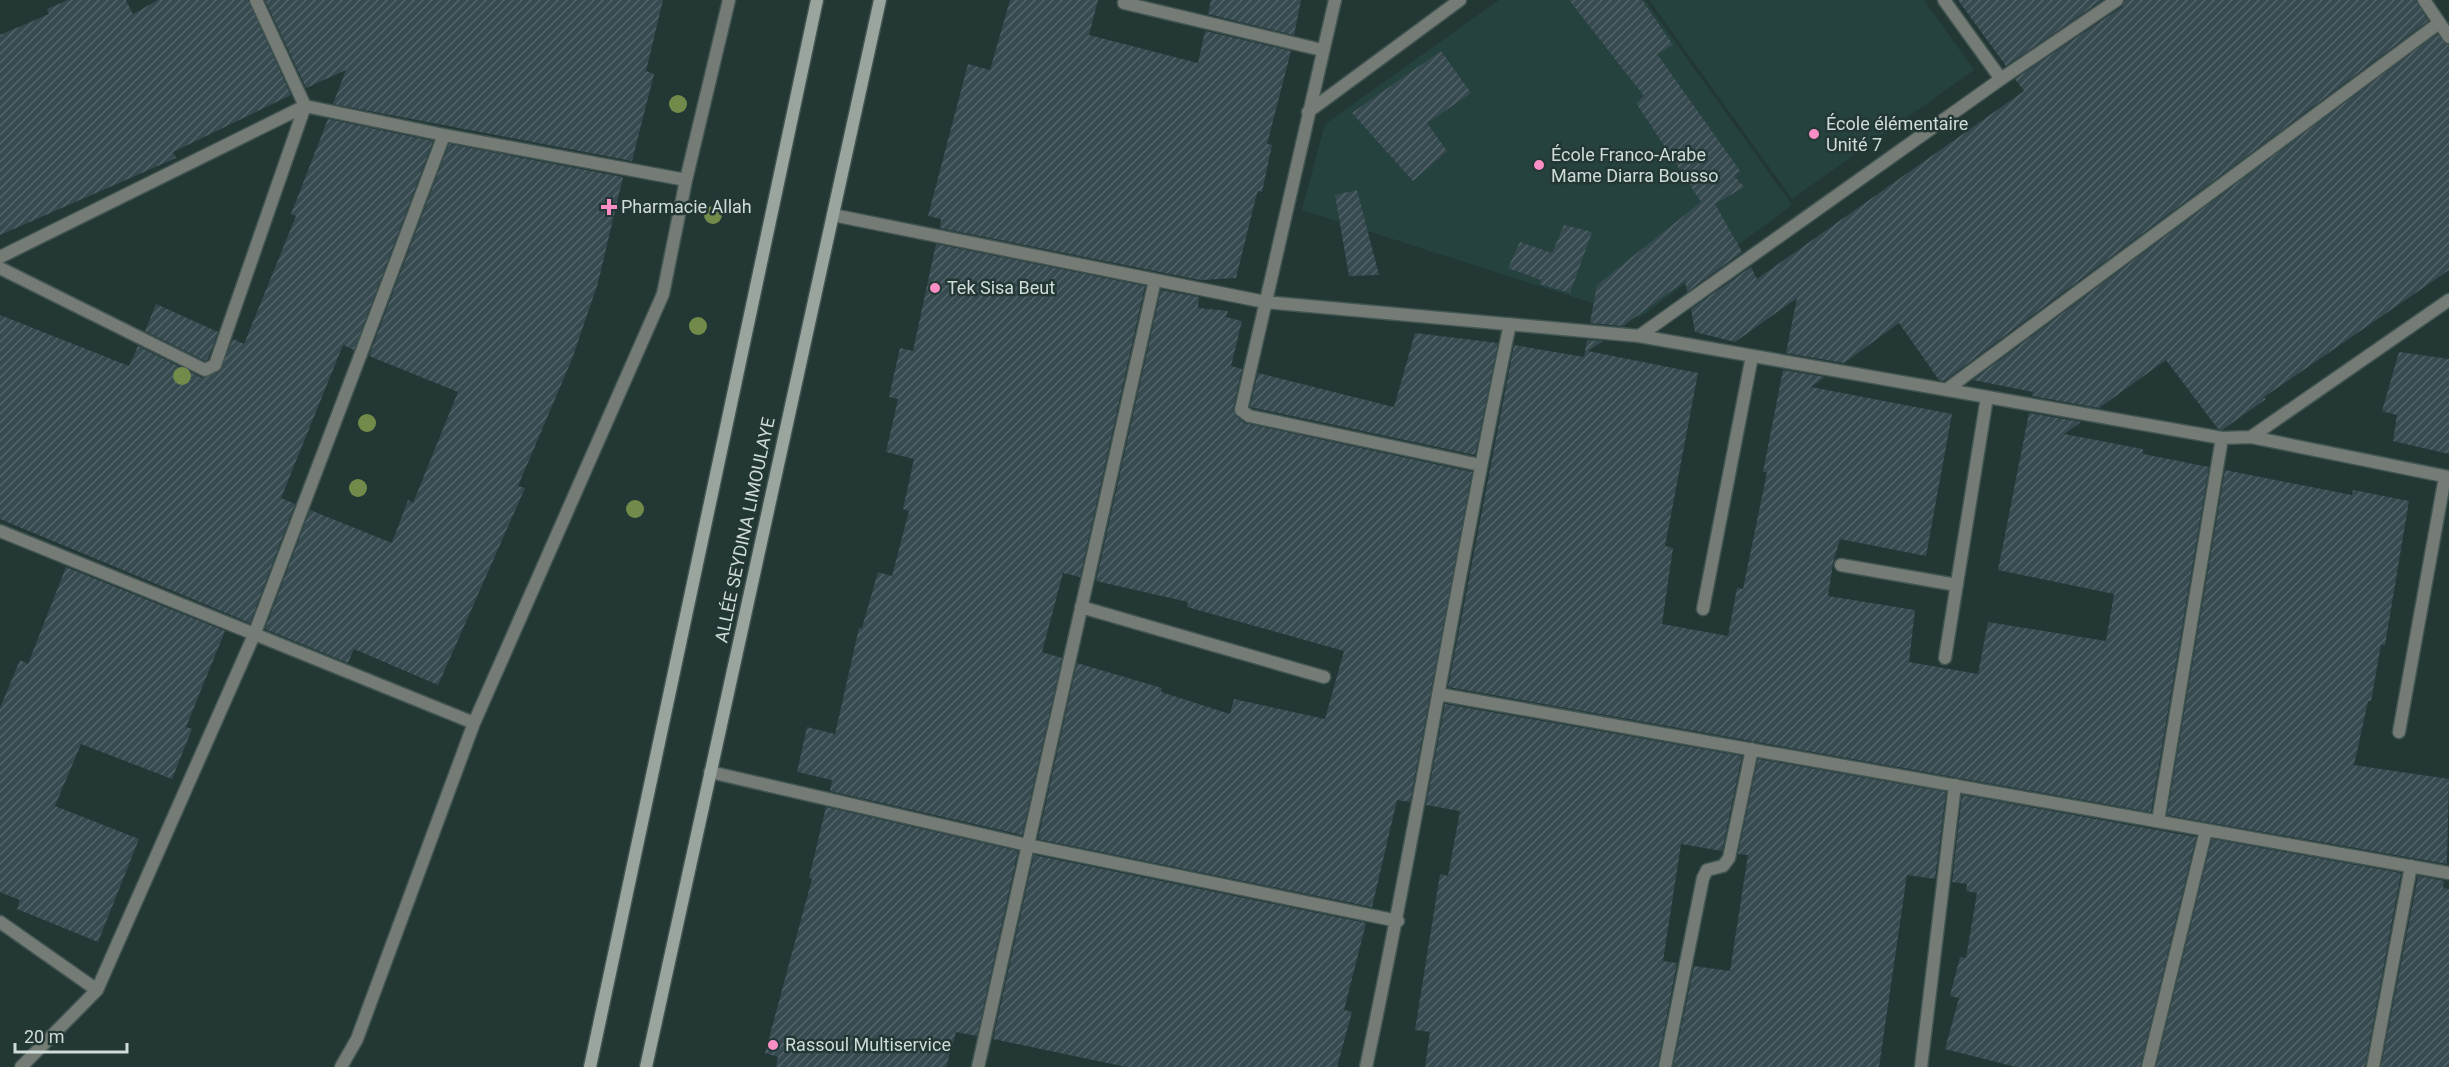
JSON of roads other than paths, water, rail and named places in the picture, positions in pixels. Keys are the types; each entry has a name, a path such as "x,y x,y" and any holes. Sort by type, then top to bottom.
{"main road":[{"path":"590,1067 817,0"},
{"name":"ALLÉE SEYDINA LIMOULAYE","path":"646,1067 880,0"}],"street":[{"path":"0,268 205,370 215,365 305,106 256,0"},
{"path":"341,1067 357,1039 474,723 663,294 686,180 729,0"},
{"path":"1335,0 1241,410 1249,416 1480,465"},
{"path":"1308,112 1460,0"},
{"path":"1944,0 2001,79"},
{"path":"1639,336 2001,79 2117,0"},
{"path":"2424,0 2449,37"},
{"path":"1124,3 1322,50"},
{"path":"1946,390 2439,23"},
{"path":"0,257 305,106 444,135 686,180"},
{"path":"21,1067 97,990 254,635 444,135"},
{"path":"833,215 1265,302 1639,336 2222,438 2251,436 2447,477 2399,732"},
{"path":"978,1067 1155,280"},
{"path":"2251,436 2449,300"},
{"path":"1366,1067 1398,921 1480,465 1510,324"},
{"path":"1703,609 1752,356"},
{"path":"1944,658 1988,397"},
{"path":"2158,821 2222,438"},
{"path":"0,531 474,723"},
{"path":"1841,565 1957,585"},
{"path":"1081,607 1324,677"},
{"path":"1438,694 2449,873"},
{"path":"1665,1067 1703,878 1707,870 1723,866 1729,858 1752,749"},
{"path":"710,772 1027,845 1398,921"},
{"path":"1921,1067 1956,786"},
{"path":"2148,1067 2206,830"},
{"path":"2373,1067 2411,866"},
{"path":"0,922 97,990"}],"place":[{"name":"École élémentaire Unité 7","path":"1814,134"},
{"name":"École Franco-Arabe Mame Diarra Bousso","path":"1539,165"},
{"name":"Pharmacie Allah","path":"609,207"},
{"name":"Tek Sisa Beut","path":"935,288"},
{"name":"Rassoul Multiservice","path":"773,1045"}]}
